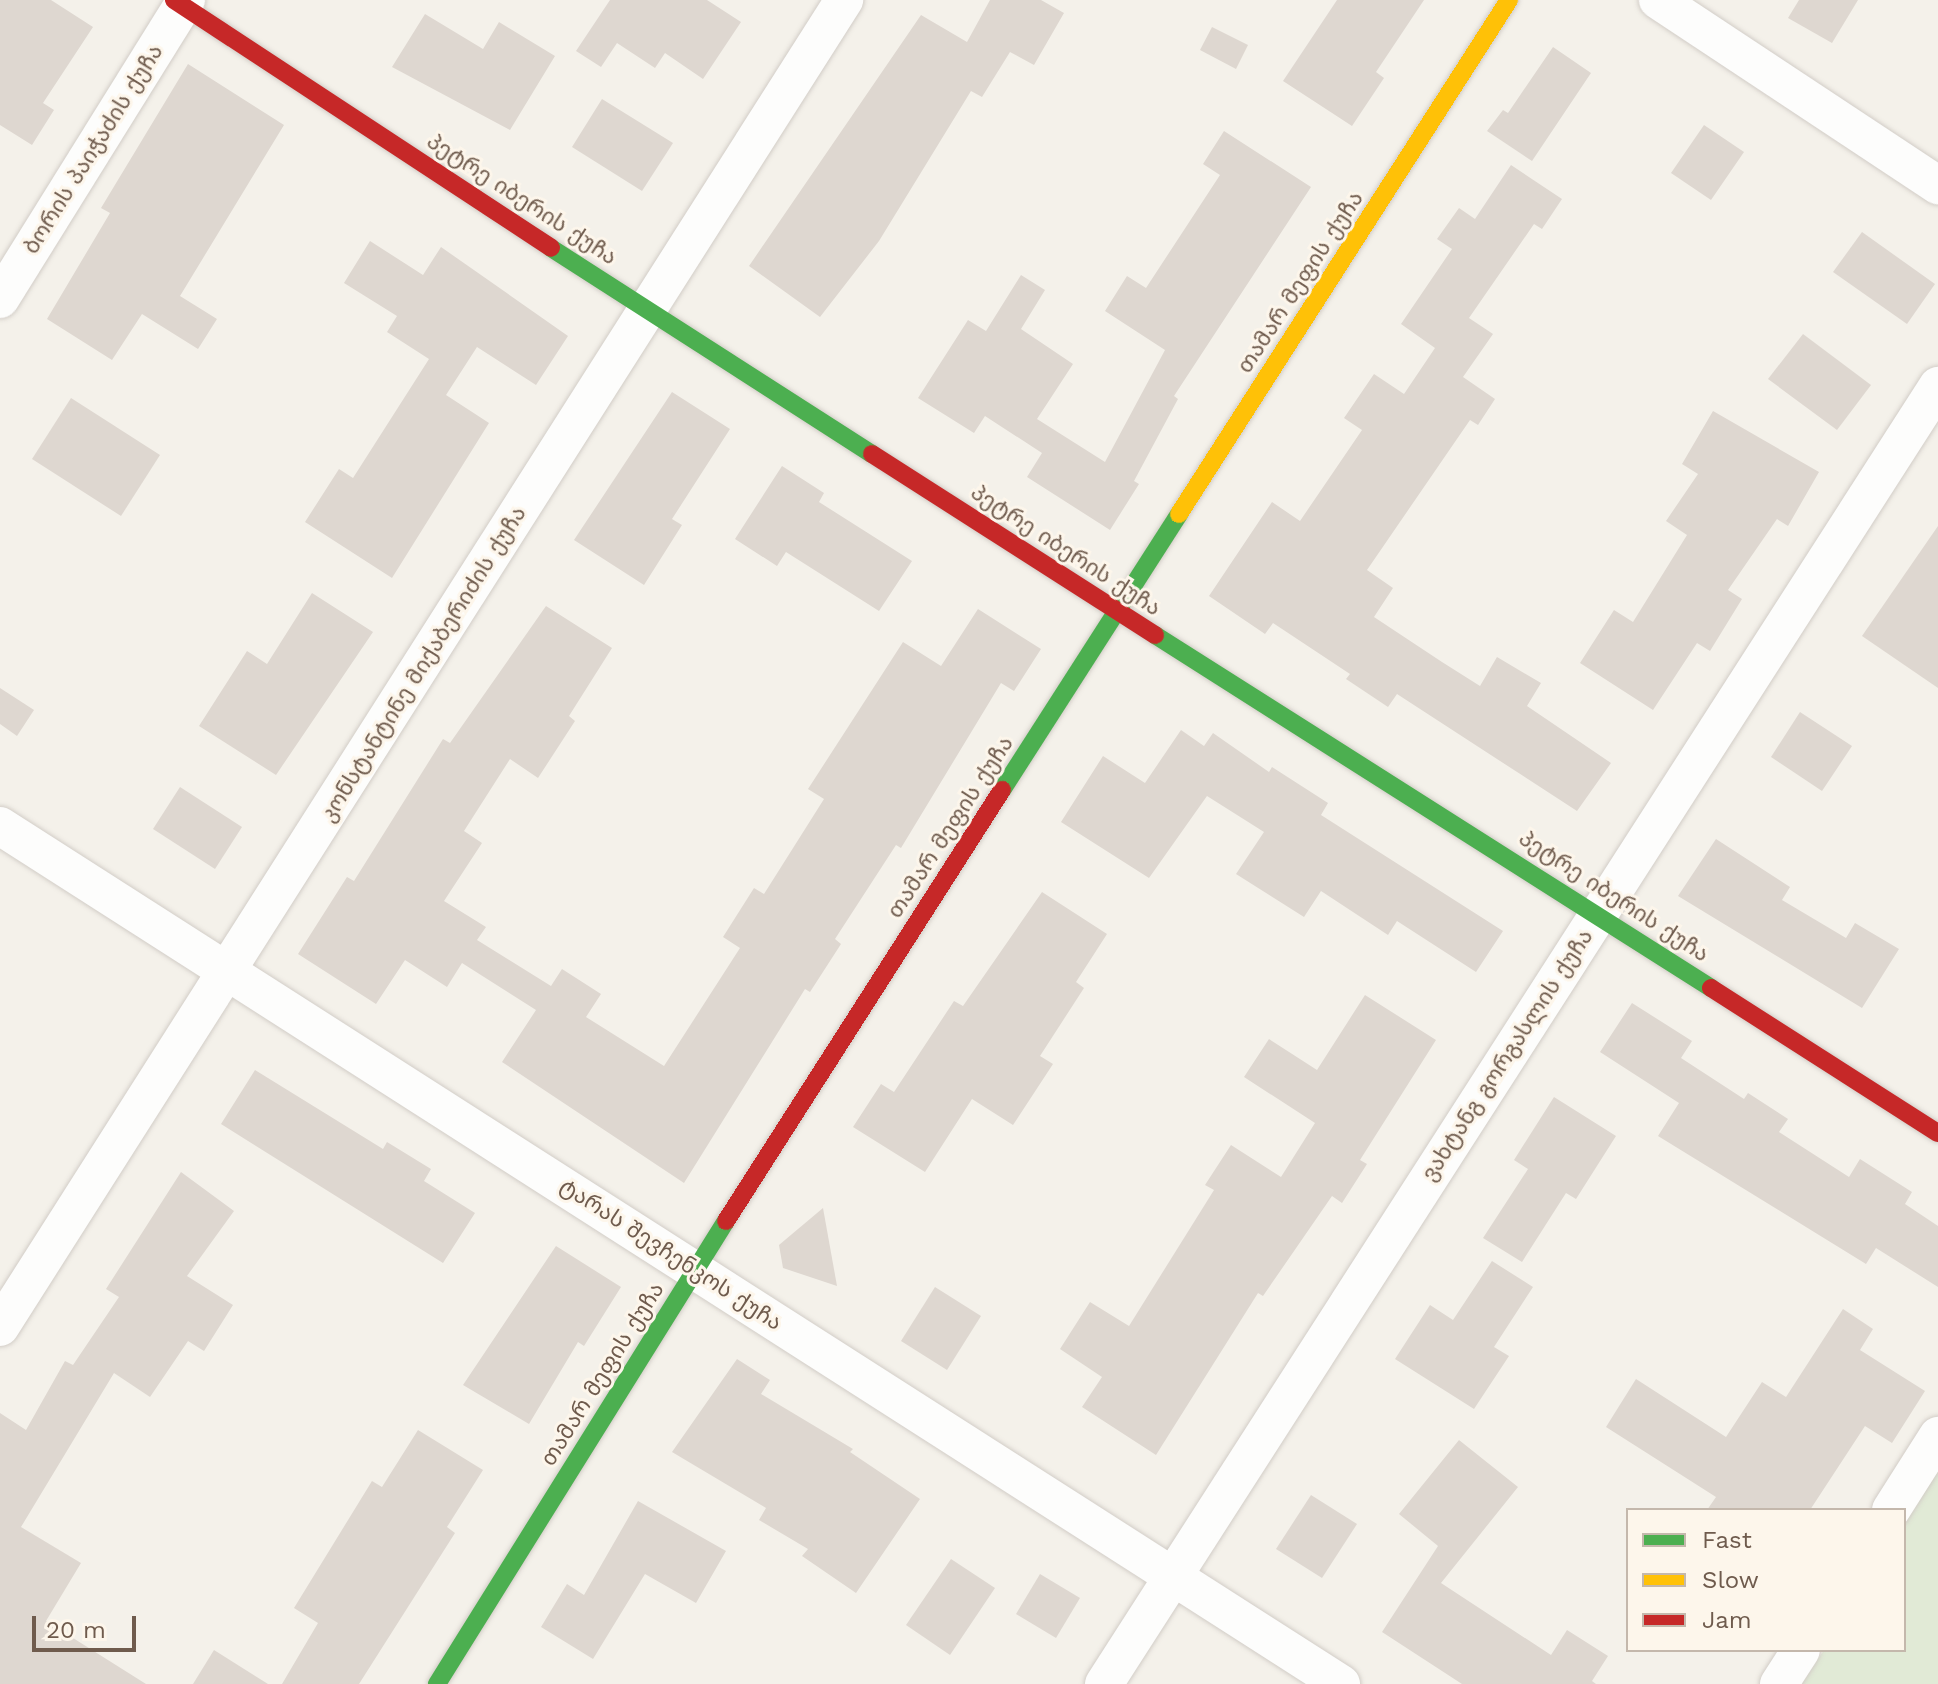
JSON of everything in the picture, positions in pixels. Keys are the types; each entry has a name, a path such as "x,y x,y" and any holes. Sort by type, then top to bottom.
{"street":[{"name":"კონსტანტინე მიქაბერიძის ქუჩა","path":"0,1327 844,0"},
{"name":"თამარ მეფის ქუჩა","path":"437,1684 695,1269 1509,0"},
{"path":"1658,0 1938,185"},
{"name":"პეტრე იბერის ქუჩა","path":"181,2 647,311 1938,1133"},
{"name":"ბორის პაიჭაძის ქუჩა","path":"0,299 181,2"},
{"name":"ვახტანგ გორგასლის ქუჩა","path":"1104,1684 1938,386"},
{"name":"ტარას შევჩენკოს ქუჩა","path":"0,826 1341,1684"},
{"path":"1892,1508 1938,1436"},
{"path":"1779,1684 1800,1652"}],"green space":[{"path":"1938,1471 1938,1684 1802,1684 1823,1652 1906,1652 1906,1521"}],"building":[{"path":"0,0 51,0 93,27 43,103 54,110 32,145 0,125"},
{"path":"610,0 707,0 741,22 703,79 665,53 655,68 617,43 601,67 576,51"},
{"path":"990,0 1041,0 1064,13 1034,65 1010,52 982,97 971,91 879,241 820,317 749,266 921,15 967,42"},
{"path":"1337,0 1424,0 1376,72 1384,78 1352,126 1283,81"},
{"path":"1799,0 1858,0 1832,43 1788,18"},
{"path":"425,14 483,49 499,22 555,56 510,130 392,67"},
{"path":"1212,27 1248,45 1236,69 1200,50"},
{"path":"1553,47 1591,73 1532,161 1487,131 1503,110 1508,113"},
{"path":"188,64 284,125 180,296 217,319 198,349 142,314 112,360 47,319 110,213 101,208"},
{"path":"602,99 673,143 642,191 572,147"},
{"path":"1704,125 1744,152 1711,200 1671,173"},
{"path":"1224,131 1311,187 1174,396 1178,399 1134,481 1139,484 1110,530 1027,477 1042,453 985,416 974,433 918,398 968,320 986,331 1021,275 1045,290 1021,329 1073,364 1037,419 1105,462 1165,350 1105,311 1127,276 1146,288 1220,175 1203,164"},
{"path":"1511,165 1562,199 1542,229 1534,224 1469,318 1493,334 1463,377 1495,399 1478,425 1470,420 1367,570 1393,588 1374,617 1480,686 1497,657 1541,683 1527,706 1611,763 1577,811 1397,694 1388,707 1346,679 1350,674 1273,623 1265,634 1209,596 1272,502 1300,521 1362,430 1344,418 1374,374 1404,394 1435,348 1401,324 1452,249 1437,239 1459,208 1475,219"},
{"path":"1862,232 1935,284 1907,324 1833,272"},
{"path":"370,241 423,275 441,247 568,336 536,385 477,347 446,395 489,423 392,578 305,522 339,469 353,478 429,359 387,332 397,316 344,283"},
{"path":"1803,334 1871,385 1837,430 1768,379"},
{"path":"672,392 730,429 672,519 682,525 644,585 574,540"},
{"path":"71,398 160,455 121,516 32,459"},
{"path":"1713,411 1819,472 1788,526 1777,519 1728,590 1742,599 1710,651 1697,643 1653,710 1580,663 1614,610 1633,622 1687,535 1666,521 1698,474 1682,464"},
{"path":"782,466 824,493 819,502 912,561 879,611 786,552 777,566 735,539"},
{"path":"1938,526 1938,688 1862,636"},
{"path":"312,593 373,632 276,775 199,726 247,651 267,664"},
{"path":"546,606 612,648 569,716 575,721 538,778 510,759 464,831 482,843 444,901 486,927 477,940 551,986 562,969 601,994 586,1017 664,1066 740,948 723,937 754,888 764,894 824,799 808,789 903,642 941,666 978,609 1041,649 1014,691 1001,683 901,848 896,845 835,939 841,944 810,992 805,989 684,1183 502,1062 536,1010 462,963 447,987 405,960 376,1004 298,954 347,877 354,881 443,739 450,743"},
{"path":"0,688 34,710 17,736 0,724"},
{"path":"1800,712 1852,746 1822,791 1771,757"},
{"path":"1181,730 1204,746 1213,733 1269,772 1272,767 1328,803 1321,815 1503,931 1476,972 1397,921 1388,935 1321,891 1304,917 1236,874 1264,832 1207,796 1149,878 1061,822 1103,756 1145,783"},
{"path":"180,787 242,827 215,869 153,829"},
{"path":"1716,839 1790,887 1782,900 1846,938 1855,923 1899,949 1862,1008 1678,896"},
{"path":"1042,892 1107,934 1076,982 1084,988 1040,1056 1053,1064 1013,1125 972,1099 925,1172 853,1127 881,1084 894,1092 954,1001 963,1006"},
{"path":"1365,995 1436,1040 1360,1160 1367,1164 1342,1203 1332,1196 1263,1296 1258,1293 1156,1455 1082,1407 1102,1377 1060,1349 1090,1302 1129,1326 1214,1190 1205,1185 1231,1145 1281,1177 1315,1123 1244,1077 1269,1039 1317,1070"},
{"path":"1632,1003 1692,1041 1681,1058 1744,1099 1748,1093 1788,1119 1779,1132 1849,1177 1860,1159 1912,1192 1905,1204 1938,1226 1938,1287 1876,1248 1866,1264 1658,1136 1679,1103 1600,1052"},
{"path":"255,1070 383,1149 387,1142 431,1169 424,1181 475,1213 443,1263 221,1124"},
{"path":"1554,1097 1616,1136 1576,1199 1566,1193 1522,1262 1483,1238 1528,1169 1514,1160"},
{"path":"181,1172 234,1211 187,1276 233,1305 204,1351 188,1341 150,1397 114,1373 21,1527 81,1563 46,1621 146,1684 0,1684 0,1413 26,1430 65,1361 73,1365 119,1297 106,1289"},
{"path":"823,1208 837,1286 783,1268 779,1245"},
{"path":"556,1246 621,1287 584,1346 578,1342 529,1424 463,1385"},
{"path":"1492,1261 1533,1287 1494,1347 1509,1356 1474,1409 1395,1359 1430,1305 1453,1320"},
{"path":"935,1287 981,1316 947,1370 901,1341"},
{"path":"1843,1309 1873,1329 1860,1350 1925,1391 1892,1443 1865,1426 1811,1508 1708,1508 1716,1497 1606,1427 1636,1379 1726,1437 1762,1382 1786,1397"},
{"path":"737,1359 770,1380 761,1394 853,1449 850,1452 920,1499 856,1593 802,1556 808,1549 759,1520 766,1508 672,1452"},
{"path":"418,1430 483,1470 447,1527 455,1533 359,1684 282,1684 318,1623 294,1608 372,1481 382,1487"},
{"path":"1459,1440 1518,1487 1441,1583 1551,1655 1567,1630 1608,1656 1592,1681 1596,1684 1462,1684 1382,1632 1438,1546 1399,1514"},
{"path":"1311,1495 1357,1524 1322,1578 1276,1549"},
{"path":"638,1501 726,1551 696,1603 645,1574 593,1659 541,1627 567,1584 584,1595"},
{"path":"951,1559 995,1588 950,1655 906,1625"},
{"path":"1040,1574 1080,1598 1056,1638 1016,1614"},
{"path":"214,1650 268,1684 193,1684"}],"traffic: fast":[{"path":"551,248 872,454"},
{"path":"1002,790 1179,514"},
{"path":"1155,635 1711,988"},
{"path":"437,1684 726,1221"}],"traffic: slow":[{"path":"1179,514 1509,0"}],"traffic: jam":[{"path":"174,0 551,248"},
{"path":"872,454 1155,635"},
{"path":"726,1221 1002,790"},
{"path":"1711,988 1938,1133"}]}
